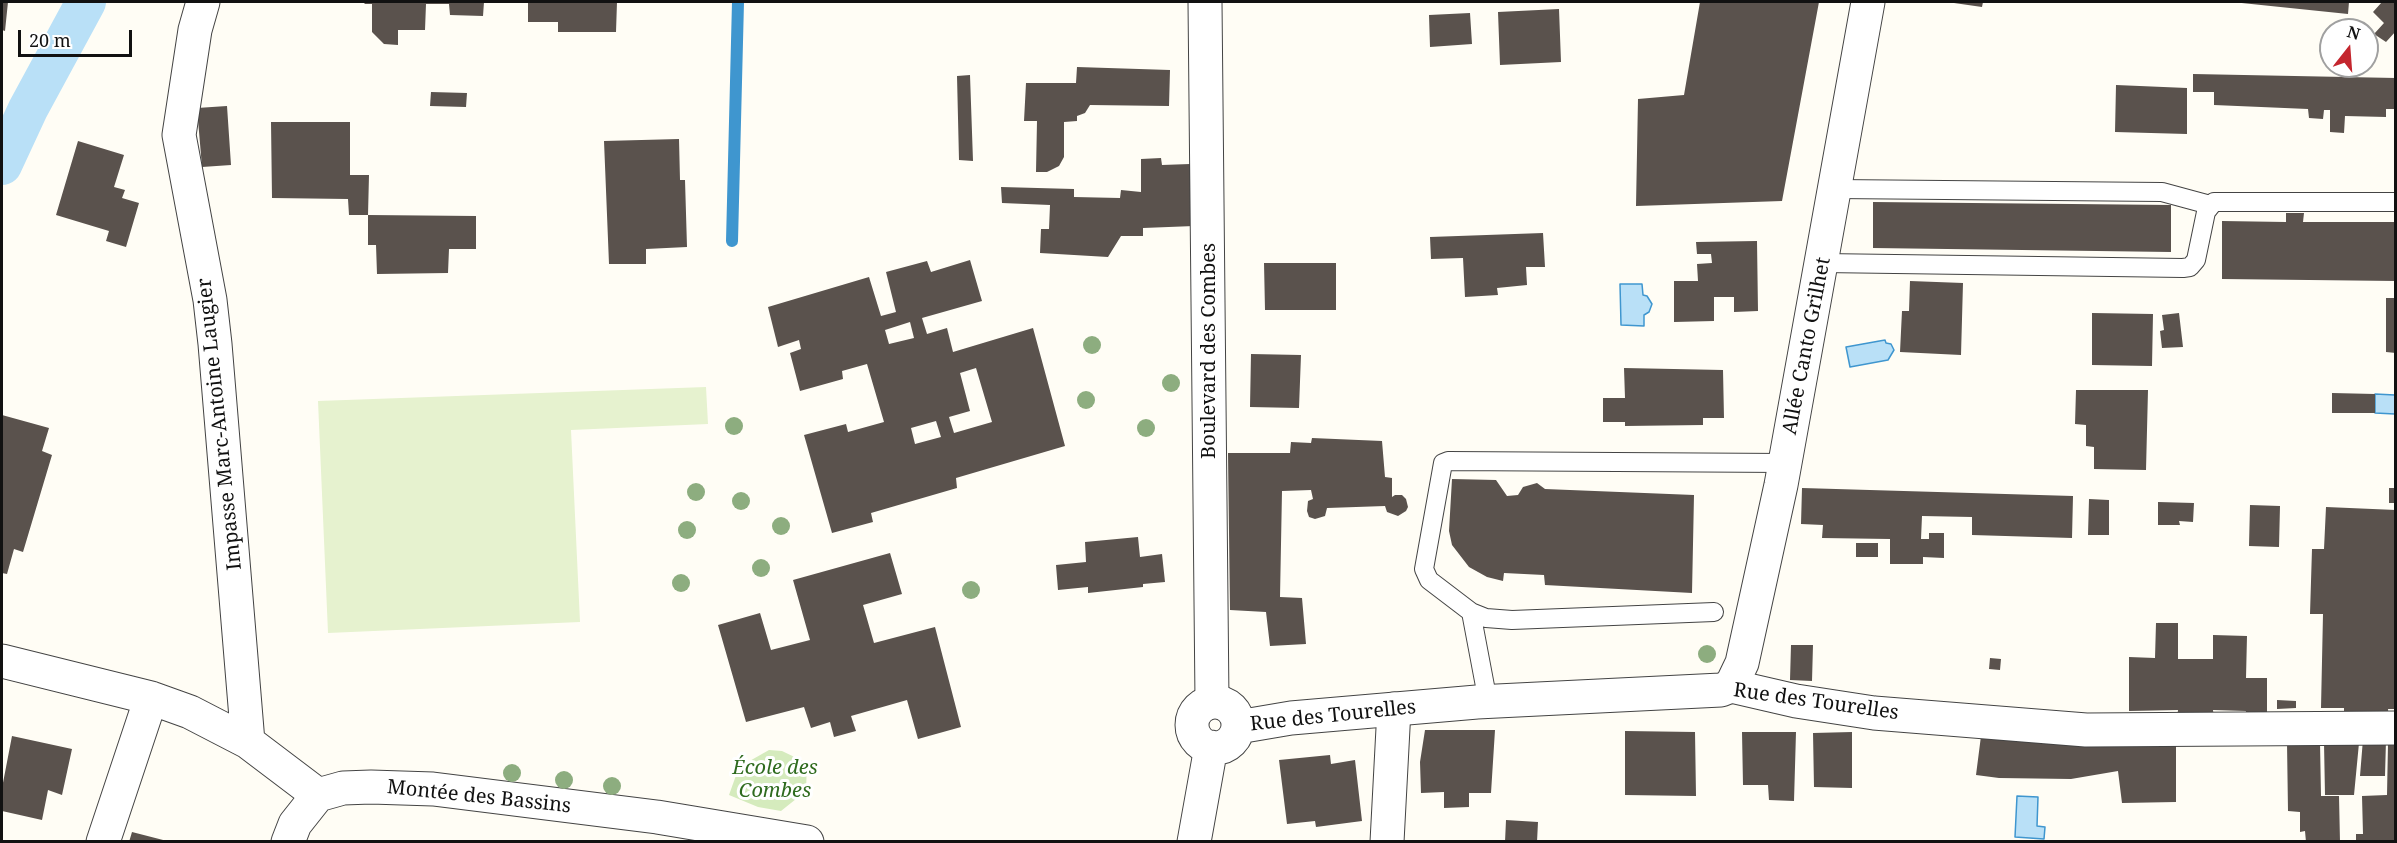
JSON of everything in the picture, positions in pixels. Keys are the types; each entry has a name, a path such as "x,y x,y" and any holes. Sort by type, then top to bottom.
{"street":[{"name":"Impasse Marc-Antoine Laugier","path":"203,2 195,30 179,135 210,300 248,742"},
{"name":"Boulevard des Combes","path":"1205,2 1212,701"},
{"name":"Allée Canto Grilhet","path":"1731,686 1738,675 1749,633 1785,463 1823,263 1868,2"},
{"path":"2,661 151,698 190,712 248,742 318,795 295,824 288,842"},
{"name":"Rue des Tourelles","path":"1238,727 1264,721 1394,709 1720,690 1731,686 1796,701 1874,713 2086,730 2396,728"},
{"path":"104,842 151,698"},
{"path":"1212,701 1226,704 1231,708 1235,713 1238,727 1236,734 1226,746 1211,747 1198,741 1191,728 1194,713 1204,703 1212,701"},
{"path":"1387,842 1394,709"},
{"path":"1194,842 1211,747"},
{"name":"Montée des Bassins","path":"318,795 343,788 433,789 657,817 807,842"}],"lane":[{"path":"1836,189 2162,192 2210,204 2220,201 2396,202"},
{"path":"1823,263 2188,267 2195,262 2198,255 2206,212 2210,204"},
{"path":"1714,612 1512,620 1486,618 1472,612 1429,580 1424,569 1443,463 1785,463"},
{"path":"1472,612 1488,702"}],"green space":[{"path":"706,387 708,424 571,430 580,622 328,633 318,401"},
{"name":"École des Combes","path":"769,750 782,751 807,763 806,791 781,811 758,807 729,795 739,767"}],"water":[{"path":"1620,284 1642,284 1643,295 1647,296 1652,304 1649,312 1644,315 1644,326 1621,325"},
{"path":"1885,340 1894,350 1888,360 1850,367 1846,347"},
{"path":"2375,394 2395,395 2395,414 2375,413"},
{"path":"2017,796 2038,797 2037,826 2045,827 2044,839 2015,837"}],"building":[{"path":"2,2 8,2 5,31 2,30"},
{"path":"363,2 484,2 483,16 450,15 449,4 426,4 425,30 398,30 398,45 384,44 372,32 372,4"},
{"path":"528,2 617,2 616,32 558,32 558,22 528,22"},
{"path":"1700,2 1819,2 1782,201 1636,206 1638,99 1684,95"},
{"path":"1947,2 1983,2 1982,7"},
{"path":"2232,2 2349,2 2348,14"},
{"path":"2382,2 2396,2 2396,31 2386,42 2379,37 2379,28 2384,23 2373,12"},
{"path":"1559,9 1561,62 1500,65 1498,12"},
{"path":"1470,13 1472,44 1430,47 1429,15"},
{"path":"1077,67 1170,70 1169,106 1090,105 1085,113 1077,116 1077,121 1064,122 1064,157 1059,166 1047,172 1036,172 1037,121 1024,121 1026,83 1076,83"},
{"path":"2193,74 2396,78 2396,109 2386,109 2386,117 2345,116 2344,133 2330,132 2330,110 2324,110 2323,119 2309,118 2308,109 2214,105 2214,92 2193,92"},
{"path":"970,75 973,161 959,160 957,76"},
{"path":"2116,85 2187,88 2187,134 2115,132"},
{"path":"431,92 467,93 466,107 430,106"},
{"path":"227,106 231,165 202,167 197,108"},
{"path":"271,122 350,122 350,175 369,175 368,215 349,215 348,199 272,198"},
{"path":"679,139 680,180 685,180 687,247 646,249 646,264 609,264 604,141"},
{"path":"78,141 124,155 114,187 125,190 122,198 139,203 126,247 106,241 109,231 56,215"},
{"path":"1161,158 1162,165 1190,164 1194,226 1143,228 1143,236 1121,236 1108,257 1040,253 1041,229 1049,229 1050,205 1002,203 1001,187 1074,189 1074,197 1120,198 1121,190 1141,192 1141,159"},
{"path":"1873,202 2171,205 2171,252 1873,248"},
{"path":"2286,213 2304,213 2303,222 2396,222 2396,281 2222,279 2222,221 2286,222"},
{"path":"368,215 476,216 476,249 449,249 448,273 377,274 376,245 368,245"},
{"path":"1543,233 1545,267 1526,267 1527,285 1497,288 1498,295 1465,297 1463,258 1431,259 1430,237"},
{"path":"1757,241 1758,311 1734,312 1734,297 1714,297 1714,321 1674,322 1674,281 1698,281 1697,264 1712,263 1711,254 1697,254 1696,242"},
{"path":"970,260 982,301 922,318 927,334 947,328 953,352 1033,328 1065,446 956,478 957,488 871,513 873,522 832,533 804,435 846,424 848,432 884,422 867,364 842,371 843,379 800,391 790,353 801,349 799,340 778,347 768,307 869,277 881,316 896,312 886,272 927,261 931,272","holes":["910,322 914,338 889,344 885,330","976,368 992,422 954,433 949,417 970,411 960,373","936,421 941,437 915,444 911,428"]},
{"path":"1264,263 1336,263 1336,310 1265,310"},
{"path":"1910,281 1963,283 1961,355 1900,352 1902,311 1909,311"},
{"path":"2386,298 2396,298 2396,353 2386,352"},
{"path":"2092,313 2153,314 2152,366 2092,365"},
{"path":"2179,313 2183,347 2162,348 2160,331 2164,330 2162,315"},
{"path":"1251,354 1301,355 1299,408 1250,407"},
{"path":"1624,368 1723,370 1724,418 1703,418 1703,425 1625,426 1625,422 1603,422 1603,398 1625,398"},
{"path":"2076,390 2148,390 2146,470 2094,469 2094,447 2086,446 2086,425 2075,424"},
{"path":"2332,393 2375,394 2375,413 2332,413"},
{"path":"2,415 49,428 42,451 52,455 23,552 14,549 7,574 2,573"},
{"path":"1312,438 1382,441 1385,477 1392,478 1392,497 1402,495 1408,507 1398,516 1387,512 1385,506 1327,508 1325,516 1315,519 1309,517 1307,511 1308,501 1313,499 1311,490 1282,491 1280,597 1302,598 1306,644 1270,646 1266,612 1230,610 1228,453 1290,453 1291,442 1311,443"},
{"path":"1452,479 1496,480 1507,496 1518,495 1523,487 1537,483 1545,489 1694,495 1692,593 1545,585 1544,575 1504,573 1503,581 1487,577 1469,567 1452,545 1449,531"},
{"path":"1802,488 2073,496 2072,538 1972,535 1972,517 1922,516 1921,539 1929,539 1929,533 1944,533 1944,558 1923,557 1923,564 1890,564 1890,539 1822,538 1823,525 1801,524"},
{"path":"2389,488 2396,488 2396,503 2389,503"},
{"path":"2089,499 2109,500 2109,535 2088,535"},
{"path":"2158,502 2194,503 2193,522 2179,521 2180,525 2158,525"},
{"path":"2250,505 2280,506 2279,547 2249,546"},
{"path":"2326,507 2396,510 2396,709 2388,709 2389,719 2344,719 2344,708 2321,708 2323,614 2310,614 2312,549 2324,549"},
{"path":"1138,537 1140,557 1162,554 1165,582 1143,584 1143,587 1088,593 1088,587 1058,590 1056,565 1086,562 1085,542"},
{"path":"1856,543 1878,543 1878,557 1856,557"},
{"path":"890,553 902,594 863,605 874,643 935,627 961,727 918,739 907,700 851,716 856,731 834,737 830,722 811,728 804,707 746,722 718,625 760,613 771,650 810,640 793,580"},
{"path":"2156,623 2178,623 2178,659 2213,659 2213,635 2247,636 2246,678 2267,678 2267,719 2245,719 2246,711 2213,710 2214,718 2177,719 2178,710 2129,711 2129,657 2155,658"},
{"path":"1791,645 1813,645 1812,681 1790,680"},
{"path":"1990,658 2001,659 2000,670 1989,669"},
{"path":"2277,700 2296,701 2296,708 2277,709"},
{"path":"1425,730 1495,730 1491,793 1469,793 1469,807 1444,808 1444,792 1421,793 1420,762"},
{"path":"1625,731 1695,732 1696,796 1625,795"},
{"path":"1742,732 1796,732 1794,801 1769,800 1768,785 1743,785"},
{"path":"1852,732 1852,788 1814,787 1813,733"},
{"path":"12,736 72,749 62,795 48,790 42,820 2,811 2,788"},
{"path":"1981,736 2176,745 2176,802 2122,803 2118,771 2071,779 1999,778 1976,775"},
{"path":"2363,739 2386,740 2385,776 2360,776"},
{"path":"2320,742 2321,796 2339,796 2340,842 2306,842 2305,831 2300,832 2300,812 2288,811 2287,743"},
{"path":"2324,743 2359,743 2354,795 2325,795"},
{"path":"2388,744 2396,744 2396,842 2356,842 2356,834 2363,834 2362,796 2387,795"},
{"path":"1330,755 1331,764 1355,760 1362,821 1316,827 1315,821 1287,824 1279,760"},
{"path":"1506,820 1538,822 1537,842 1505,842"},
{"path":"132,832 167,841 129,842"}],"waterway":[{"path":"2,165 28,109 86,2"},
{"path":"732,241 738,2"}]}
